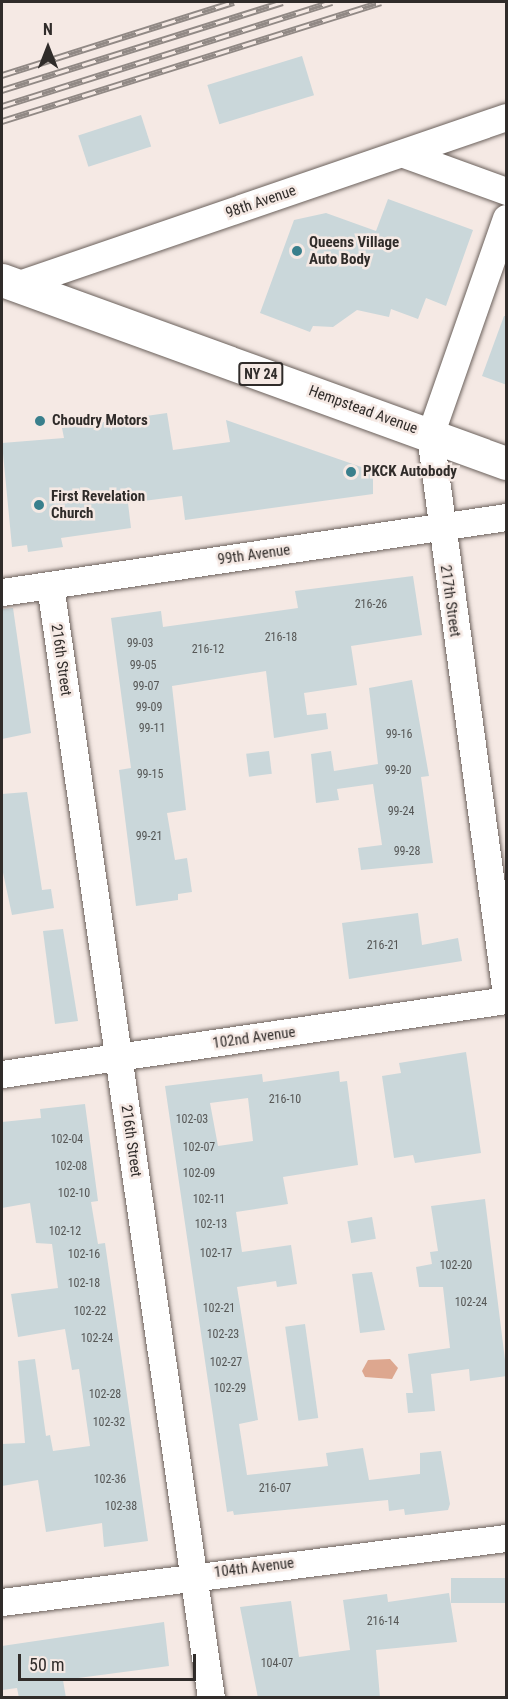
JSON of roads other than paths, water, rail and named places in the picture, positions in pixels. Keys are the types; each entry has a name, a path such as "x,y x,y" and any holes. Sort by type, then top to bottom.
{"main road":[{"name":"Hempstead Avenue","path":"6,281 507,463"}],"street":[{"name":"98th Avenue","path":"6,281 404,154 507,117"},
{"path":"404,154 507,191"},
{"name":"217th Street","path":"507,218 430,435 440,527 507,995"},
{"name":"99th Avenue","path":"2,592 507,517"},
{"name":"216th Street","path":"50,585 211,1698"},
{"name":"102nd Avenue","path":"2,1074 507,1000"},
{"name":"104th Avenue","path":"2,1602 193,1575 507,1538"}],"railway":[{"path":"2,75 234,2"},
{"path":"2,90 282,2"},
{"path":"2,106 332,2"},
{"path":"2,121 381,2"}],"place":[{"name":"Queens Village Auto Body","path":"297,251"},
{"name":"Choudry Motors","path":"40,421"},
{"name":"PKCK Autobody","path":"351,472"},
{"name":"First Revelation Church","path":"39,505"}]}
